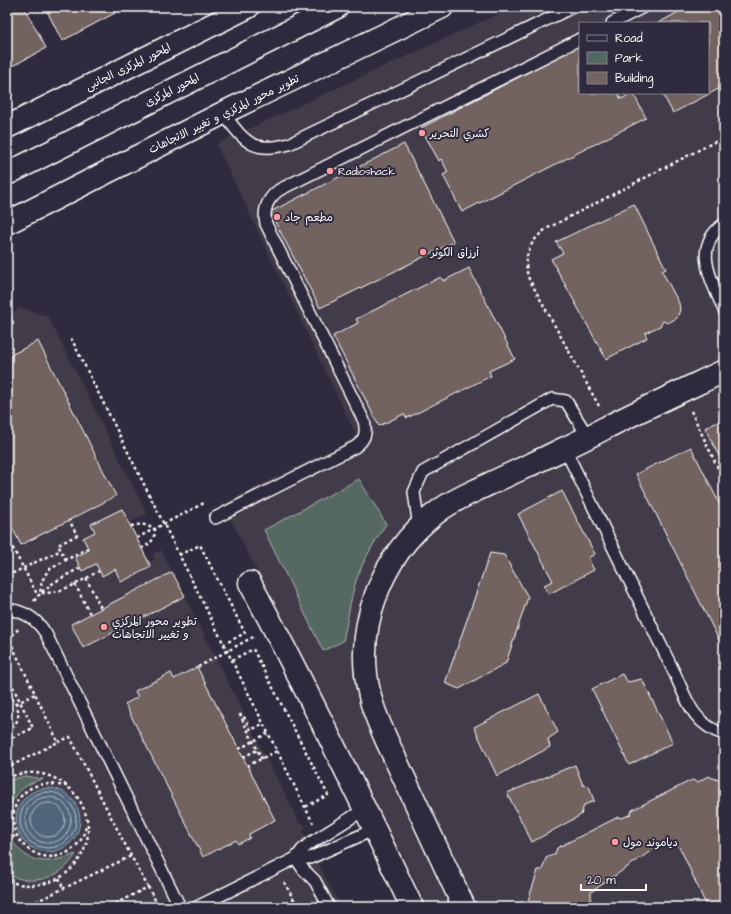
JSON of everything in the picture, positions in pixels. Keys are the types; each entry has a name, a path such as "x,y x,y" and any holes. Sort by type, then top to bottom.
{"street":[{"name":"المحور المركزى الجانبى","path":"7,127 248,7"},
{"name":"المحور المركزى","path":"7,174 337,7"},
{"name":"تطوير محور المركزي و تغيير الاتجاهات","path":"7,223 223,113 442,7"},
{"path":"464,907 376,718 370,696 366,673 366,635 372,605 380,584 390,564 403,545 436,513 455,500 565,449 724,371"},
{"path":"250,583 365,809 412,907"}],"lane":[{"path":"223,113 241,137 251,144 264,148 289,144 573,7"},
{"path":"614,22 643,7"},
{"path":"215,518 355,447 365,436 366,428 364,422 266,224 264,217 268,201 280,190 579,40"},
{"path":"724,224 718,228 710,239 706,252 706,266 724,310"},
{"path":"419,528 414,492 422,472 552,399 566,401 588,437"},
{"path":"565,449 692,711 706,726 724,734"},
{"path":"7,609 16,610 34,619 46,634 180,907"},
{"path":"197,907 296,858 305,847 365,809"},
{"path":"296,858 310,858 375,829"},
{"path":"296,858 303,869 313,878 329,907"}],"path":[{"path":"610,426 528,277 526,259 528,250 538,235 546,229 724,137"},
{"path":"71,338 320,837"},
{"path":"682,391 724,480"},
{"path":"137,538 207,502"},
{"path":"66,560 58,545 77,535 69,520"},
{"path":"131,526 142,524 155,529"},
{"path":"142,548 154,538 155,529"},
{"path":"7,537 38,596"},
{"path":"179,555 200,545 245,633 224,644"},
{"path":"40,593 42,581 48,570 88,548"},
{"path":"7,576 61,550"},
{"path":"8,639 16,632 40,593 58,580 80,568"},
{"path":"40,593 58,592 99,571"},
{"path":"86,578 101,608"},
{"path":"75,584 90,614"},
{"path":"7,635 58,742"},
{"path":"198,668 242,642"},
{"path":"232,660 253,649 328,795 305,807"},
{"path":"7,678 33,728 7,740"},
{"path":"7,694 16,704 18,711 18,718 7,732"},
{"path":"16,704 35,694"},
{"path":"262,759 240,715 243,714 251,730 263,724"},
{"path":"239,749 268,734"},
{"path":"7,768 70,737 159,907"},
{"path":"243,757 257,750"},
{"path":"248,766 277,752"},
{"path":"7,776 28,772 49,775 59,779 68,786 82,802 88,823 88,834 82,855 76,864 59,878 45,884 30,886 7,880"},
{"path":"68,786 39,785 32,787 21,796 13,810 11,819 15,836 19,843 33,854 46,857 59,856 67,852 80,840 88,823"},
{"path":"7,840 15,836"},
{"path":"25,907 131,856"},
{"path":"277,868 298,907"},
{"path":"59,878 63,888"},
{"path":"109,907 148,887"}],"shaded area":[{"path":"513,7 724,7 724,907 428,907 223,504 357,437 216,144"},
{"name":"تطوير محور المركزي و تغيير الاتجاهات","path":"21,308 48,316 147,514 129,523 149,562 155,560 152,554 161,550 300,824 303,823 306,829 303,831 316,858 320,856 323,863 319,865 341,907 7,907 7,315"}],"green space":[{"path":"359,479 386,524 370,550 357,578 343,641 323,651 264,530"},
{"path":"25,776 43,779 36,781 22,789 13,800 8,813 11,834 7,836 7,781"},
{"path":"13,842 27,856 42,861 50,861 76,854 63,870 55,875 36,880 26,880 7,874 7,846"}],"water":[{"path":"48,788 66,793 71,797 75,802 80,820 75,838 71,843 66,847 48,852 30,847 25,843 21,838 16,820 21,802 25,797 30,793"}],"building":[{"path":"7,7 24,7 46,48 7,69"},
{"path":"45,7 112,7 115,13 62,41"},
{"path":"688,7 724,7 724,86 709,94 709,22 660,22"},
{"path":"579,46 579,94 618,94 621,99 634,94 646,118 462,212 443,175 448,172 441,159 439,161 421,128"},
{"path":"663,94 709,94 673,113"},
{"path":"404,144 454,242 320,308 270,212"},
{"path":"634,204 666,269 662,271 679,303 680,310 677,318 668,323 663,321 660,326 645,333 647,338 606,359 551,259 563,253 556,242"},
{"path":"469,268 515,359 489,371 491,376 407,418 404,414 379,426 333,336 358,323 356,319 441,277 443,281"},
{"path":"9,314 14,323 7,327 7,315"},
{"path":"38,341 116,496 21,545 7,517 7,357"},
{"path":"724,419 724,466 705,428"},
{"path":"691,447 724,513 724,650 636,474"},
{"path":"562,491 595,554 588,558 594,570 549,594 544,585 553,581 518,514"},
{"path":"122,509 151,567 121,582 115,569 102,576 96,564 82,571 75,557 89,550 83,538 95,532 91,524"},
{"path":"490,553 504,555 528,597 506,663 459,689 445,683"},
{"path":"172,572 185,596 83,648 71,624"},
{"path":"197,667 275,820 249,834 250,838 238,844 236,840 203,857 125,704 138,697 135,691 171,673 174,679"},
{"path":"622,674 628,682 642,679 673,743 629,765 592,689"},
{"path":"539,694 558,732 548,739 550,747 497,776 474,727"},
{"path":"575,765 583,785 589,786 594,801 584,805 581,815 532,842 507,793"},
{"name":"دياموند مول","path":"708,776 721,781 723,777 724,778 724,907 707,907 682,852 676,843 664,842 591,892 591,904 594,907 526,907 538,870 542,870 546,858 555,854 557,848 618,817 622,818 631,814 632,810 692,780 698,782"}],"place":[{"name":"كشري التحرير","path":"422,133"},
{"name":"Radioshack","path":"330,171"},
{"name":"مطعم جاد","path":"277,217"},
{"name":"أرزاق الكوثر","path":"423,252"},
{"name":"تطوير محور المركزي و تغيير الاتجاهات","path":"104,627"},
{"name":"دياموند مول","path":"615,842"}]}
